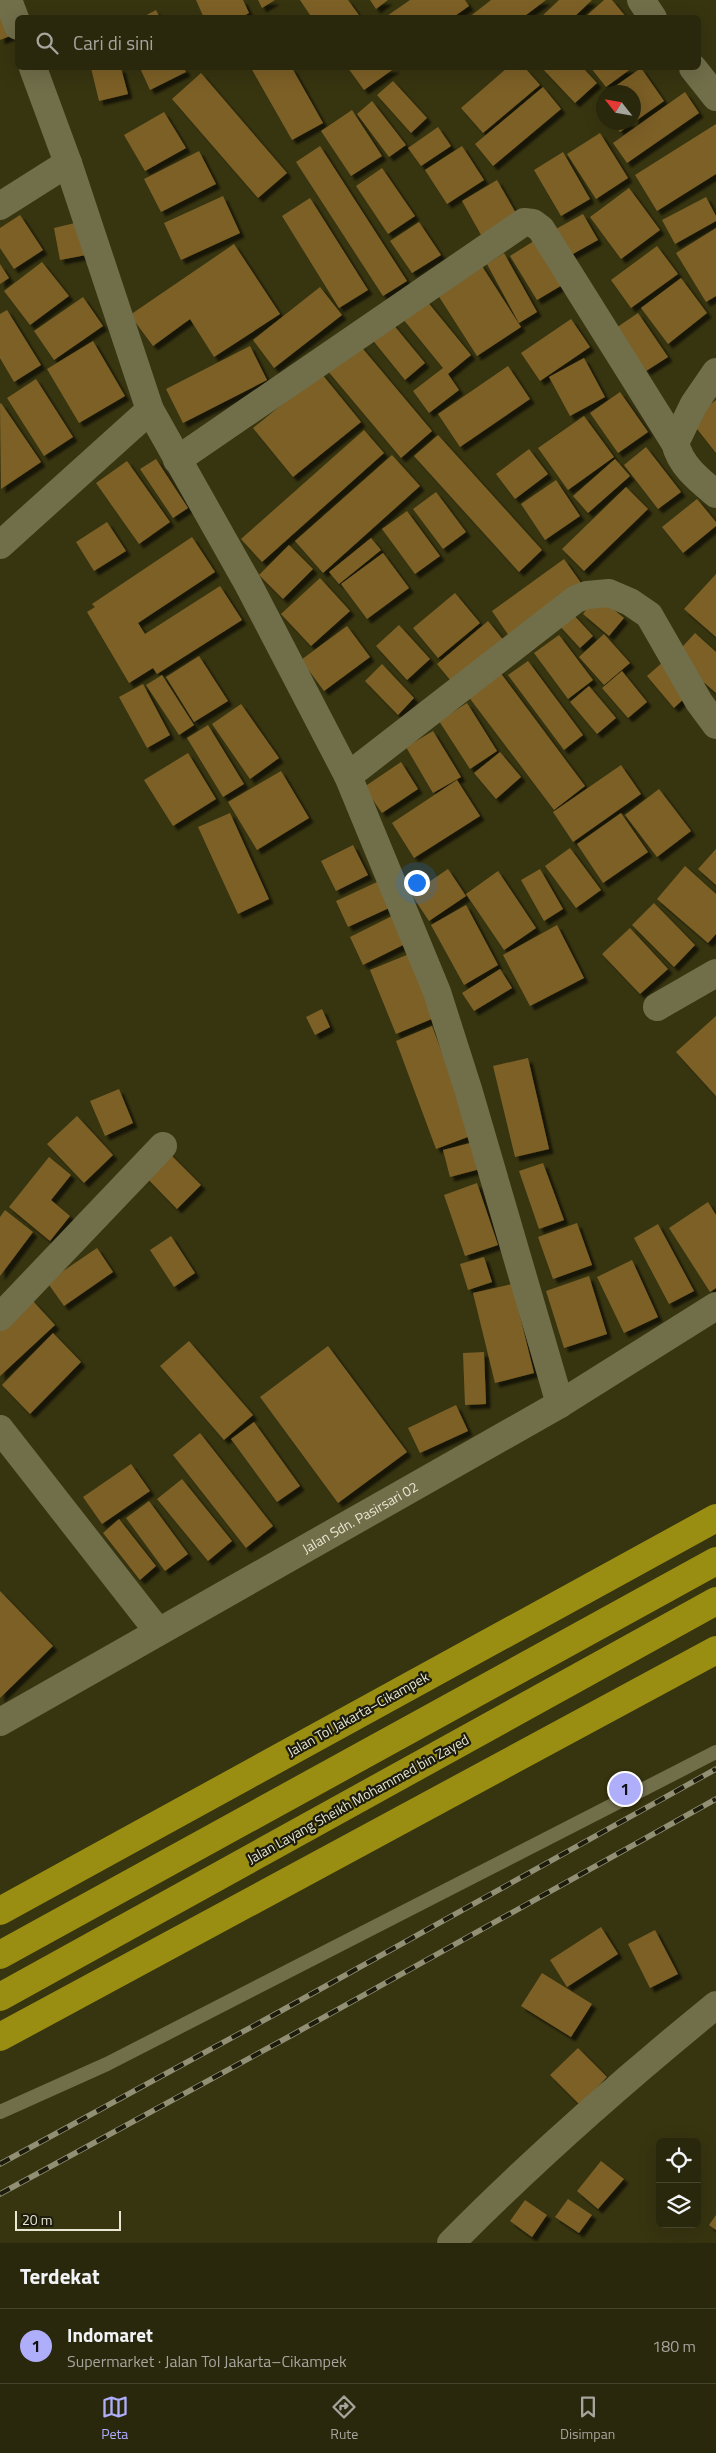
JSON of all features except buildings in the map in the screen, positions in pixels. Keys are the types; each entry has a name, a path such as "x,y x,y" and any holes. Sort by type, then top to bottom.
{"highway":[{"name":"Jalan Tol Jakarta–Cikampek","path":"0,1911 716,1518"},
{"path":"0,1955 716,1560"},
{"name":"Jalan Layang Sheikh Mohammed bin Zayed","path":"0,1997 716,1601"},
{"path":"0,2037 716,1650"}],"street":[{"path":"641,0 651,15"},
{"path":"34,70 68,163 150,410 176,460 247,582 348,776 437,992 471,1099 560,1404"},
{"path":"695,70 716,96"},
{"path":"0,206 68,163"},
{"path":"176,460 524,222 533,223 541,229 675,443 678,455 687,467 716,494"},
{"path":"675,443 694,404 716,372"},
{"path":"0,545 150,410"},
{"path":"348,776 576,600 592,594 609,593 619,596 649,615 699,702 716,725"},
{"path":"657,1007 716,973"},
{"path":"0,1316 163,1146"},
{"name":"Jalan Sdn. Pasirsari 02","path":"0,1722 158,1630 560,1404 716,1306"},
{"path":"0,1428 158,1630"},
{"path":"451,2243 501,2192 592,2108 716,2005"}],"lane":[{"path":"0,2112 107,2064 716,1752"}],"railway":[{"path":"0,2164 279,2012 716,1769"},
{"path":"0,2194 292,2035 716,1799"}],"place":[{"name":"Indomaret","path":"625,1789"}]}
